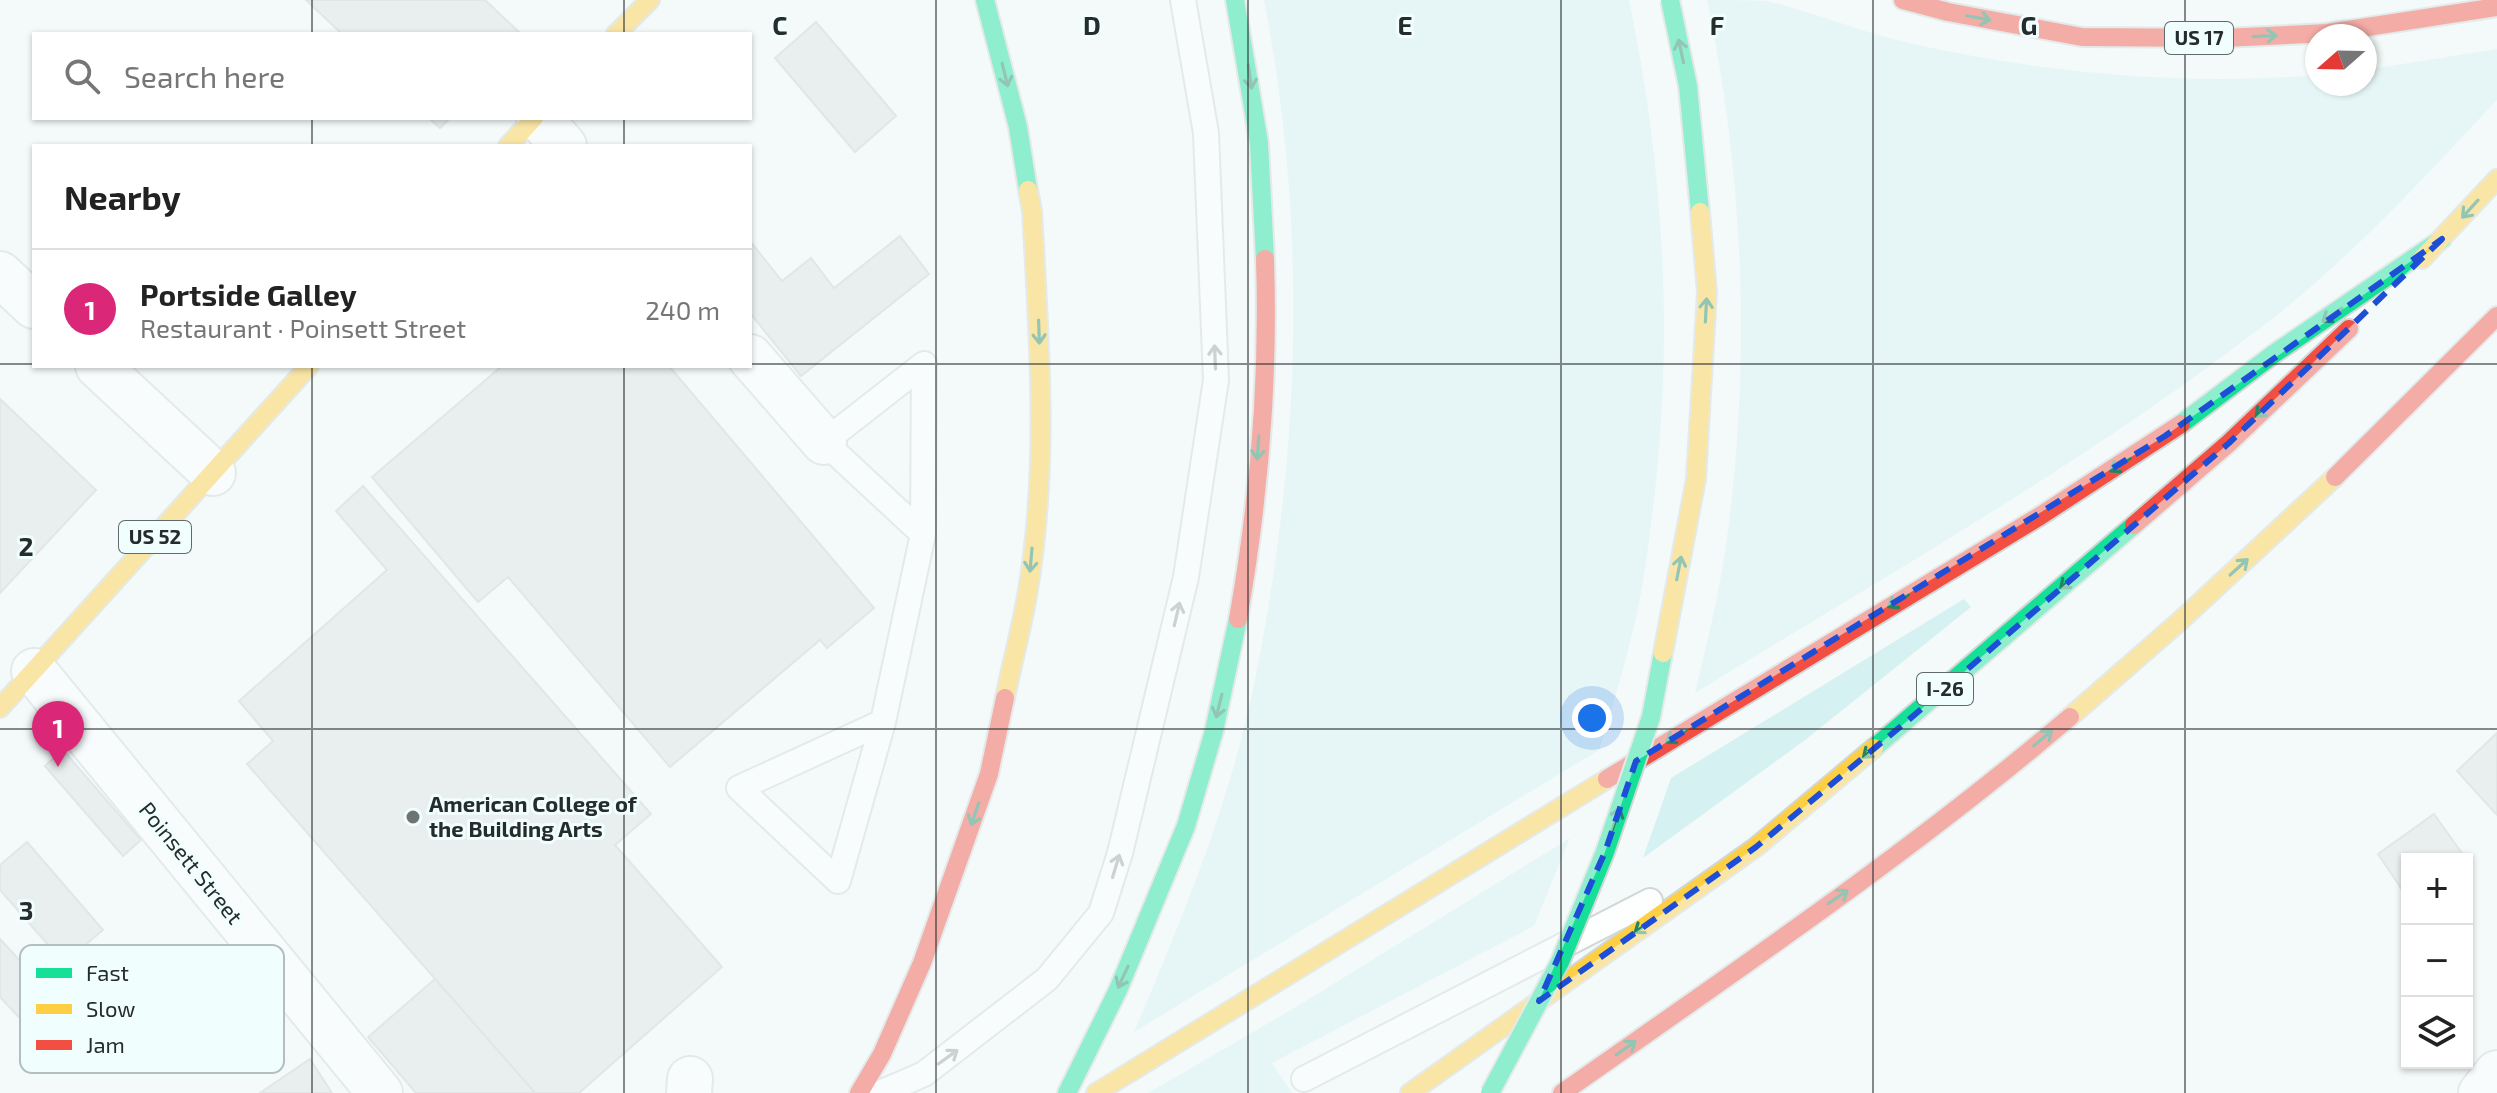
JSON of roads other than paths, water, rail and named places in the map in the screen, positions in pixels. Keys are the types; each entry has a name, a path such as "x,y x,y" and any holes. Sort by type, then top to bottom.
{"main road":[{"path":"618,32 650,0"},
{"path":"859,1093 882,1054 922,963 989,774 1028,589 1038,483 1041,378 1032,211 1018,127 985,0"},
{"path":"1067,1093 1138,945 1193,808 1220,705 1238,619 1253,519 1264,379 1265,278 1263,189 1249,72 1235,0"},
{"path":"1490,1093 1560,962 1605,852 1646,732 1696,479 1707,292 1688,86 1670,0"},
{"name":"US 17","path":"1903,0 1948,12 2098,38 2223,38 2328,33 2497,7"},
{"path":"510,144 534,120"},
{"name":"I-26","path":"1410,1093 1756,847 1912,717 2229,443 2442,239 2497,179"},
{"path":"1096,1093 2040,516 2165,436 2275,353 2442,239"},
{"path":"1562,1093 1893,857 1980,791 2131,664 2255,552 2378,438 2497,316"},
{"name":"US 52","path":"0,708 307,368"}],"street":[{"path":"538,120 562,144"},
{"path":"0,274 32,304"},
{"path":"752,359 824,442"},
{"path":"100,368 213,473"},
{"name":"Poinsett Street","path":"34,671 259,945"},
{"name":"Poinsett Street","path":"284,976 380,1093"},
{"path":"2481,1093 2497,1073"}],"lane":[{"path":"880,1093 924,1074 1047,979 1101,913 1120,853 1186,577 1216,380 1206,133 1183,0"},
{"path":"883,722 739,788 838,881 883,722 923,534 924,364 824,442 923,534"},
{"path":"1304,1079 1756,847"}],"place":[{"name":"Portside Galley","path":"58,767"},
{"name":"American College of the Building Arts","path":"413,817"}]}
